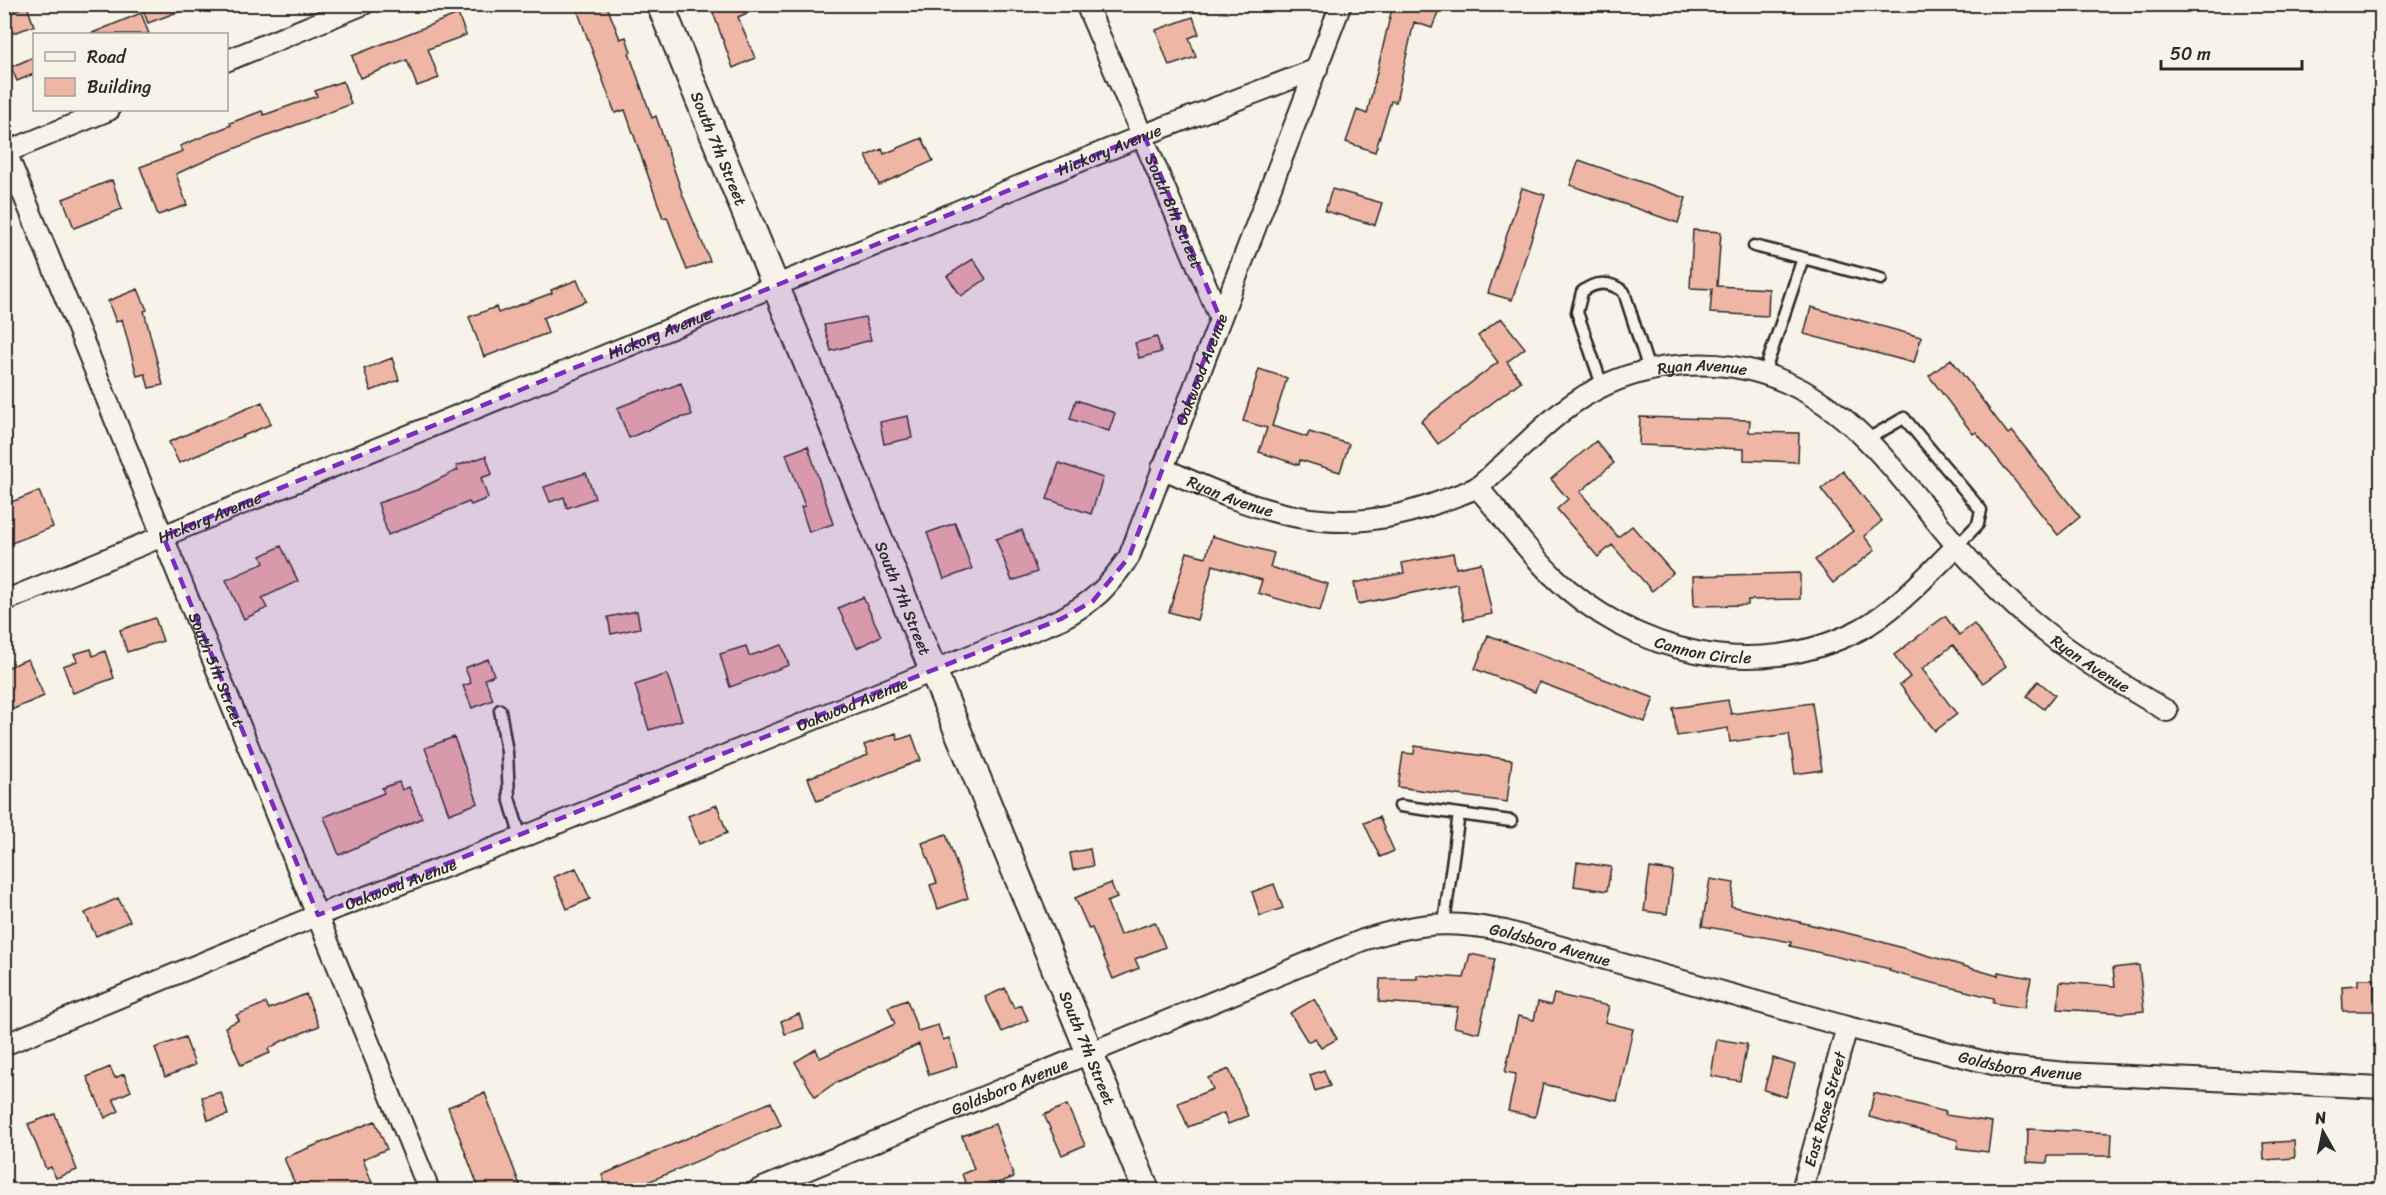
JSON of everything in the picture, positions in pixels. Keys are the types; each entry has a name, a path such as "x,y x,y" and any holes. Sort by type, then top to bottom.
{"street":[{"path":"228,60 364,4"},
{"name":"South 7th Street","path":"660,4 1146,1191"},
{"name":"South 8th Street","path":"1086,4 1144,135 1220,318"},
{"name":"Oakwood Avenue","path":"4,1045 318,915 521,838 1061,619 1093,601 1109,585 1129,557 1341,4"},
{"name":"Hickory Avenue","path":"4,600 1144,135 1317,69"},
{"path":"5,150 106,111"},
{"name":"South 5th Street","path":"5,150 429,1191"},
{"name":"Ryan Avenue","path":"1162,468 1233,500 1283,515 1337,523 1383,520 1427,507 1477,487 1575,401 1649,370 1684,364 1724,366 1764,374 1812,393 1845,417 1921,499 1957,546 2016,607 2062,646 2167,711"},
{"name":"Cannon Circle","path":"1477,487 1551,574 1590,606 1634,634 1679,650 1722,657 1771,655 1804,649 1861,628 1909,592 1957,546"},
{"name":"Goldsboro Avenue","path":"758,1191 1363,939 1409,926 1444,923 1469,923 1540,940 1847,1027 2004,1067 2066,1073 2382,1088"},
{"name":"East Rose Street","path":"1802,1191 1847,1027"}],"lane":[{"path":"1754,246 1881,279"},
{"path":"1764,374 1803,258"},
{"path":"1603,388 1577,312 1582,292 1595,284 1608,284 1624,292 1649,370"},
{"path":"1866,440 1892,422 1904,418 1927,444 1981,510 1978,524 1957,546"},
{"path":"500,710 507,752 510,798 521,838"},
{"path":"1400,806 1511,821"},
{"path":"1444,923 1459,814"}],"highlighted area":[{"path":"1144,135 1220,318 1129,557 1093,601 1061,619 318,915 163,536"}],"building":[{"path":"141,4 194,4 194,6 148,23"},
{"path":"575,4 606,4 620,39 626,37 631,52 629,53 652,118 656,116 683,196 710,261 687,270 667,217 663,218 625,110 615,113"},
{"path":"710,4 768,4 738,17 755,58 733,68"},
{"path":"1393,4 1441,4 1432,28 1414,22 1396,102 1391,101 1375,152 1346,142 1357,110 1367,114"},
{"path":"27,6 34,26 4,36 4,14"},
{"path":"141,13 149,33 92,33"},
{"path":"458,14 466,35 428,49 439,78 417,86 407,60 360,78 352,56"},
{"path":"1193,17 1199,34 1189,38 1196,57 1169,66 1156,30"},
{"path":"33,57 33,74 17,81 11,67"},
{"path":"343,81 351,104 218,155 176,174 187,205 158,215 140,167 183,151 180,146 231,125 230,123 262,111 264,115 317,96 315,91"},
{"path":"922,138 933,161 879,185 866,156 882,149 884,154"},
{"path":"1579,160 1686,198 1678,223 1570,185"},
{"path":"112,180 122,209 74,228 63,199"},
{"path":"1522,188 1545,195 1512,300 1488,293"},
{"path":"1332,189 1382,203 1375,225 1325,211"},
{"path":"1693,230 1721,232 1717,286 1769,289 1768,316 1710,313 1712,289 1690,288"},
{"path":"973,259 986,279 961,296 947,276"},
{"path":"577,280 586,301 543,318 548,333 484,357 469,317 496,307 498,313 552,293 551,290"},
{"path":"138,289 147,310 144,311 163,385 149,388 145,374 137,376 122,319 116,322 108,301"},
{"path":"1811,307 1921,337 1914,363 1804,334"},
{"path":"865,317 871,340 831,351 824,325"},
{"path":"1501,318 1525,348 1507,362 1521,381 1438,444 1421,421 1498,362 1478,336"},
{"path":"1157,337 1161,352 1139,358 1135,343"},
{"path":"392,358 399,380 371,391 364,369"},
{"path":"1951,359 2008,434 2012,431 2080,517 2058,535 1976,432 1973,434 1929,376"},
{"path":"1259,369 1287,378 1272,426 1307,437 1309,432 1349,444 1340,472 1300,460 1299,465 1259,452 1267,428 1243,421"},
{"path":"681,383 692,415 668,421 629,438 617,408"},
{"path":"1076,400 1115,413 1109,431 1070,419"},
{"path":"262,402 271,424 179,463 169,442"},
{"path":"908,416 912,438 884,444 880,422"},
{"path":"1640,417 1750,420 1749,432 1799,433 1798,462 1744,460 1744,449 1639,445"},
{"path":"1596,441 1614,463 1580,492 1618,537 1632,526 1673,573 1652,591 1612,545 1598,557 1557,509 1568,499 1551,479"},
{"path":"808,446 833,524 809,532 801,507 805,506 786,454"},
{"path":"486,456 492,474 481,478 488,498 471,505 469,502 388,535 378,503 417,490 458,470 456,466"},
{"path":"1059,463 1103,478 1091,514 1047,499"},
{"path":"1843,471 1882,521 1864,536 1875,550 1833,583 1815,560 1853,531 1821,489"},
{"path":"586,473 595,498 567,508 564,497 550,502 544,487"},
{"path":"39,491 53,527 4,546 4,505"},
{"path":"955,523 972,569 944,579 927,533"},
{"path":"1022,530 1037,572 1012,581 996,539"},
{"path":"1212,536 1274,553 1270,567 1328,584 1320,611 1258,593 1262,580 1213,565 1197,620 1169,612 1187,552 1206,557"},
{"path":"281,546 298,581 262,598 267,608 244,619 226,580 264,563 261,556"},
{"path":"1453,553 1456,568 1481,563 1492,614 1464,620 1457,584 1358,604 1354,583 1404,573 1402,563"},
{"path":"1800,573 1800,599 1748,600 1748,605 1694,606 1693,576"},
{"path":"863,597 881,636 857,648 838,608"},
{"path":"637,611 640,628 611,634 608,617"},
{"path":"1945,616 1959,635 1974,624 2006,666 1983,683 1953,645 1922,669 1957,714 1935,731 1900,685 1910,677 1894,655"},
{"path":"155,618 163,641 127,652 120,630"},
{"path":"1488,635 1654,698 1645,722 1539,682 1535,692 1475,669"},
{"path":"782,645 789,665 730,687 720,654 746,646 749,656"},
{"path":"91,649 93,656 105,651 114,678 73,693 63,666 77,661 74,654"},
{"path":"28,659 44,696 4,713 4,669"},
{"path":"488,659 494,675 485,679 493,700 472,708 463,686 471,683 465,668"},
{"path":"667,674 682,720 649,730 635,685"},
{"path":"2038,681 2055,695 2044,709 2027,696"},
{"path":"1728,700 1731,714 1812,703 1822,770 1795,774 1789,734 1730,742 1728,728 1677,736 1673,708"},
{"path":"896,733 898,740 912,735 921,760 817,801 808,778 868,755 864,745"},
{"path":"454,737 478,803 449,814 425,748"},
{"path":"1415,746 1512,760 1507,802 1398,787 1403,753 1414,754"},
{"path":"399,782 402,790 409,787 422,818 339,855 324,817 384,793 382,788"},
{"path":"717,805 727,833 699,844 688,816"},
{"path":"1379,817 1394,851 1380,857 1364,823"},
{"path":"946,834 968,898 938,909 930,885 937,883 922,843"},
{"path":"1090,849 1093,866 1073,870 1070,853"},
{"path":"1577,862 1611,867 1607,891 1574,886"},
{"path":"576,868 590,899 567,909 554,877"},
{"path":"1650,868 1673,871 1667,914 1644,911"},
{"path":"1710,879 1734,883 1731,906 1872,939 1998,976 1998,972 2031,978 2025,1008 1993,1003 1994,998 1917,979 1889,971 1890,969 1790,946 1791,942 1702,926"},
{"path":"1111,883 1117,898 1107,902 1120,935 1155,922 1165,947 1135,959 1139,968 1113,979 1092,928 1089,929 1075,898"},
{"path":"1274,884 1283,908 1260,916 1252,892"},
{"path":"118,898 130,921 96,936 85,913"},
{"path":"1470,954 1495,959 1479,1033 1454,1027 1458,1007 1379,1002 1380,979 1417,979 1417,975 1464,978"},
{"path":"2139,965 2144,1011 2123,1013 2058,1009 2060,982 2115,986 2113,968"},
{"path":"2358,979 2374,979 2374,1011 2343,1011 2342,986 2358,985"},
{"path":"1005,988 1014,1008 1021,1005 1028,1020 1002,1032 985,997"},
{"path":"306,994 319,1026 282,1041 268,1049 270,1053 241,1065 225,1027 239,1020 236,1015 266,1003 269,1009"},
{"path":"1554,994 1609,1006 1605,1022 1633,1029 1617,1101 1543,1084 1535,1117 1508,1111 1516,1074 1505,1072 1518,1016 1534,1020 1538,1002 1551,1005"},
{"path":"1314,999 1337,1039 1321,1048 1315,1038 1308,1042 1290,1013"},
{"path":"907,1000 918,1031 938,1025 943,1040 949,1038 957,1066 929,1075 919,1044 835,1083 815,1097 795,1062 816,1049 820,1058 895,1024 888,1007"},
{"path":"799,1014 804,1028 785,1034 781,1021"},
{"path":"185,1037 195,1065 165,1077 155,1048"},
{"path":"1717,1039 1747,1044 1740,1081 1711,1076"},
{"path":"1773,1058 1795,1065 1786,1097 1764,1090"},
{"path":"110,1067 115,1078 124,1074 131,1091 113,1099 119,1111 105,1118 87,1077"},
{"path":"1229,1069 1248,1116 1228,1124 1224,1113 1188,1127 1178,1103 1213,1089 1208,1078"},
{"path":"1324,1070 1330,1086 1315,1091 1310,1075"},
{"path":"221,1092 228,1115 208,1120 202,1097"},
{"path":"485,1093 520,1185 506,1191 480,1191 448,1107"},
{"path":"1874,1093 1946,1112 1945,1115 1992,1122 1988,1152 1957,1148 1958,1140 1869,1117"},
{"path":"771,1102 781,1125 627,1191 608,1191 602,1175"},
{"path":"1067,1105 1085,1145 1062,1155 1044,1115"},
{"path":"55,1114 77,1170 56,1178 51,1167 46,1169 28,1124"},
{"path":"375,1121 387,1149 363,1159 375,1191 298,1191 284,1158"},
{"path":"995,1124 1014,1177 977,1191 968,1191 962,1174 974,1169 962,1136"},
{"path":"2028,1129 2112,1133 2111,1156 2048,1156 2047,1163 2027,1162"},
{"path":"2294,1141 2295,1158 2264,1160 2263,1143"}]}
